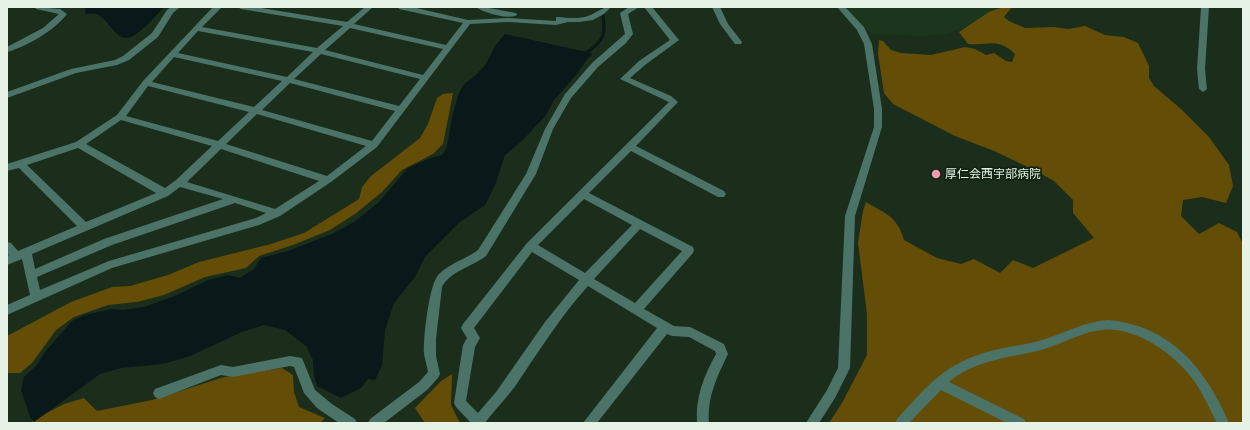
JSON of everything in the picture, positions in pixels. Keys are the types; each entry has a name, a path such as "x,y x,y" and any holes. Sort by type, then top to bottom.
{"street":[{"path":"7,50 60,20 63,14 60,11 39,7"},
{"path":"7,95 38,86 74,71 116,62 126,58 155,35 170,12 176,7"},
{"path":"7,168 79,144 120,117 146,83 218,7"},
{"path":"241,7 349,25 448,48"},
{"path":"16,256 165,193 179,183 320,51 370,7"},
{"path":"402,7 468,22 508,20 556,23 564,22 566,20"},
{"path":"480,7 497,13 510,15 566,20 588,20 596,16 607,7"},
{"path":"374,423 423,386 434,374 430,356 430,339 437,287 441,278 448,272 473,260 482,253 519,196 531,174 548,129 558,111 568,96 595,64 623,41 628,34 624,13 635,7"},
{"path":"639,224 559,312 512,383 478,422 460,403 469,345 474,338 467,328 531,246 674,102 624,79 642,63 674,40 648,7"},
{"path":"716,7 724,24 738,42"},
{"path":"812,423 831,394 844,368 850,216 878,127 878,109 868,44 861,29 841,7"},
{"path":"1203,89 1201,69 1205,7"},
{"path":"7,310 109,265 259,221 328,180 374,145 468,22"},
{"path":"197,28 320,51 425,78"},
{"path":"172,54 290,80 402,110"},
{"path":"146,83 256,111 374,145"},
{"path":"120,117 220,145 328,180"},
{"path":"79,144 165,193"},
{"path":"630,147 721,194"},
{"path":"21,164 85,228"},
{"path":"179,183 276,212"},
{"path":"582,194 689,250 637,309"},
{"path":"31,275 108,242 235,199"},
{"path":"7,246 31,275 36,297"},
{"path":"531,246 672,330 690,332 720,348 722,354 712,372 704,400 704,423"},
{"path":"901,423 939,384 963,366 1006,353 1059,341 1094,327 1110,325 1131,329 1148,336 1174,353 1192,368 1205,388 1223,423"},
{"path":"589,423 665,326"},
{"path":"160,394 221,370 233,372 290,361 298,362 303,371 308,390 313,396 341,418 351,423"},
{"path":"939,384 1020,423"}],"shaded area":[{"path":"86,7 164,7 149,24 131,37 126,38 117,33 101,16 86,14"},
{"path":"845,7 1018,7 947,34 923,36 871,34"},
{"path":"1003,7 1012,7 1004,17 1009,21 1025,28 1054,27 1068,29 1085,26 1105,35 1124,37 1138,43 1149,66 1149,78 1154,86 1181,109 1209,137 1229,165 1233,186 1226,203 1202,197 1183,200 1181,216 1199,234 1219,223 1237,232 1243,244 1243,423 829,423 842,403 867,355 867,314 858,243 863,211 866,202 890,216 898,226 904,240 937,258 961,264 974,259 1000,273 1013,260 1033,268 1094,238 1073,213 1073,200 1054,181 994,151 955,136 893,104 884,93 878,54 879,40 883,41 891,50 901,53 931,55 965,47 975,49 986,55 994,53 1006,61 1012,62 1015,54 1009,49 993,43 968,44 959,32 989,12"},
{"path":"505,34 591,53 592,55 554,100 546,115 523,140 505,155 495,185 485,205 460,222 425,257 415,277 394,303 385,330 382,365 375,380 368,379 361,388 341,398 317,386 314,376 313,360 306,346 285,330 264,325 242,332 190,356 163,364 121,368 100,374 34,422 30,417 21,390 24,377 37,365 45,352 72,321 85,315 112,309 123,310 144,307 175,296 208,280 228,275 240,278 254,269 261,258 288,251 332,234 354,222 379,202 408,168 428,159 442,155 447,147 452,117 459,93 464,84 476,75 486,64 495,46"},
{"path":"453,93 443,144 433,154 402,170 382,192 355,214 330,230 293,245 259,256 246,268 205,277 164,295 137,302 108,305 74,317 56,330 32,363 20,373 7,373 7,336 71,302 112,287 130,286 168,275 199,262 271,244 304,233 359,199 362,187 371,176 420,138 428,124 437,98 443,94"},
{"path":"282,368 293,375 294,392 299,407 325,418 320,423 32,423 33,420 64,404 84,398 97,411 152,400 224,377"},
{"path":"452,374 451,405 460,423 425,423 415,408 441,381"}],"waterway":[{"path":"584,54 592,49 601,40 603,35 604,23 602,7"}],"place":[{"name":"厚仁会西宇部病院","path":"936,174"}]}
